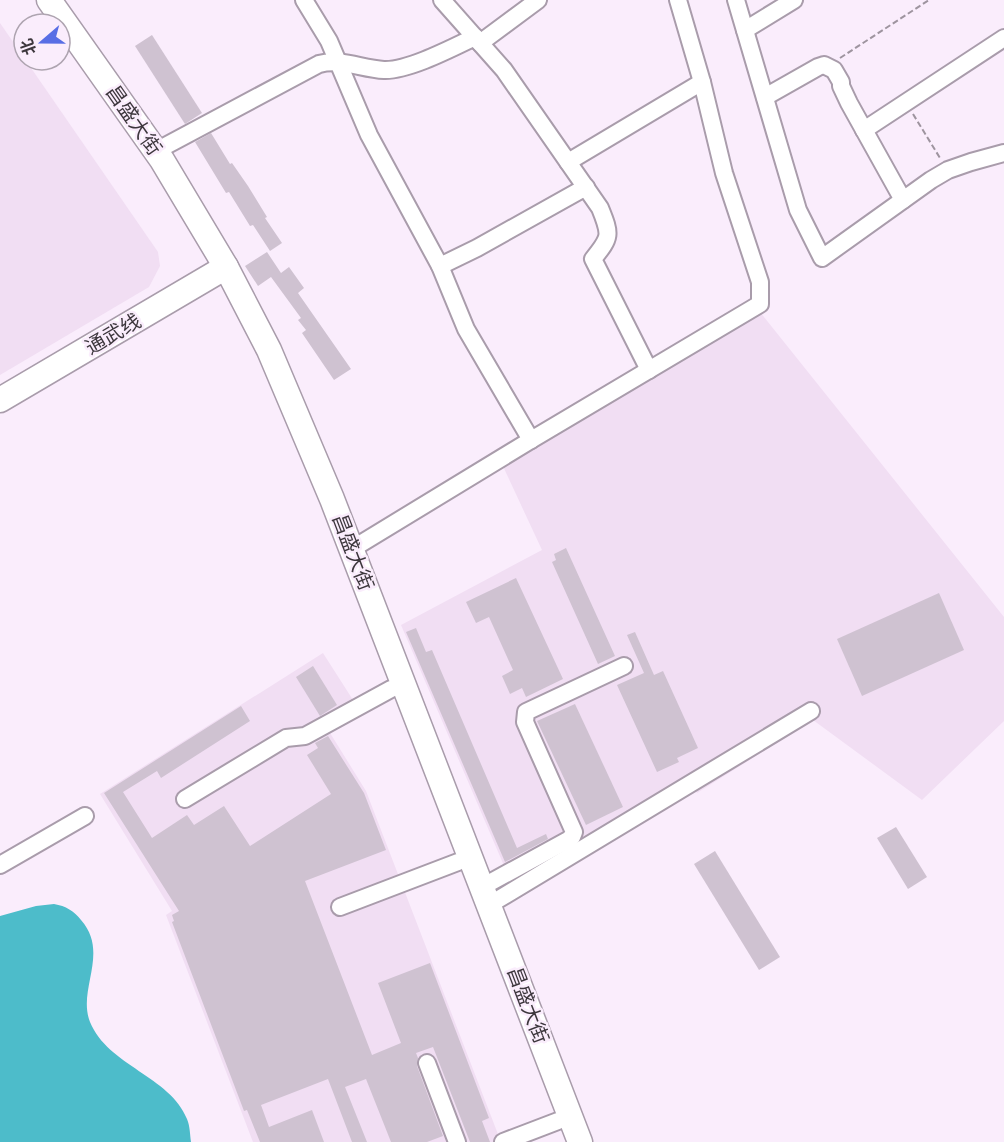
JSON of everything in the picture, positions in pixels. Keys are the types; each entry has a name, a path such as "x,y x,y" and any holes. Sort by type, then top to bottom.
{"highway":[{"name":"昌盛大街","path":"49,0 156,151 220,271 286,421 562,1131"},
{"name":"昌盛大街","path":"72,56 151,168 220,271 269,350 352,549 580,1142"},
{"name":"通武线","path":"0,400 220,271"}],"street":[{"path":"304,0 329,41 369,135 440,266 466,329 531,440"},
{"path":"442,0 504,70 600,208 608,228 607,242 593,259 649,370"},
{"path":"156,151 313,67 326,62 338,62 391,70 478,40 538,0"},
{"path":"352,549 760,303 760,282 724,173 702,82 678,0"},
{"path":"736,0 798,210 822,258 948,170 1004,153"},
{"path":"745,30 794,0"},
{"path":"864,130 1004,38"},
{"path":"765,97 818,67 827,66 834,70 903,200"},
{"path":"568,162 702,82"},
{"path":"440,266 586,187"},
{"path":"485,896 568,840 574,832 525,722 526,712 624,666"},
{"path":"185,799 286,738 305,736 391,689"},
{"path":"485,896 688,785 811,711"},
{"path":"0,865 86,816"},
{"path":"340,907 458,862"},
{"path":"427,1063 457,1142"},
{"path":"503,1142 562,1131"}],"path":[{"path":"827,66 929,0"},
{"path":"906,103 948,170"}],"shaded area":[{"path":"0,23 12,40 12,72 34,72 158,252 160,266 149,287 0,375"},
{"path":"760,312 1004,617 1004,721 922,800 813,720 697,793 690,779 511,882 401,625 542,550 501,462"},
{"path":"323,653 353,700 322,720 366,791 501,1142 253,1142 166,915 172,911 100,794"}],"water":[{"path":"54,904 73,912 81,920 93,945 87,997 90,1022 110,1050 154,1081 179,1104 188,1122 191,1142 0,1142 0,916 36,906"}],"building":[{"path":"152,35 202,113 185,124 135,46"},
{"path":"211,133 230,164 232,163 248,186 282,243 270,251 253,225 250,226 229,192 226,193 195,142"},
{"path":"267,252 281,273 289,267 304,288 298,293 351,369 334,380 302,333 306,330 298,320 301,318 271,277 258,286 245,266"},
{"path":"566,548 615,656 598,664 552,562 556,560 554,554"},
{"path":"516,578 563,679 526,697 522,688 510,694 502,676 513,670 489,617 476,623 466,602"},
{"path":"939,593 964,650 862,696 837,639"},
{"path":"416,628 426,652 432,650 517,848 546,834 548,839 505,862 406,632"},
{"path":"635,632 654,675 663,671 698,748 677,758 679,762 657,772 617,685 644,673 627,635"},
{"path":"313,666 337,705 320,716 296,677"},
{"path":"575,704 623,807 586,825 537,721"},
{"path":"241,706 250,721 161,778 157,771 123,792 152,838 187,815 194,825 224,806 250,846 331,794 307,755 318,748 315,743 328,736 364,793 386,850 305,881 372,1055 401,1043 378,983 430,963 489,1118 482,1121 490,1142 470,1142 433,1047 416,1053 417,1066 443,1136 427,1142 391,1142 366,1079 345,1087 367,1142 352,1142 328,1079 261,1105 269,1127 312,1110 324,1142 260,1142 247,1110 244,1111 172,922 174,921 172,915 179,911 104,793"},
{"path":"896,827 927,877 908,889 877,838"},
{"path":"715,851 780,957 759,970 694,864"}]}
